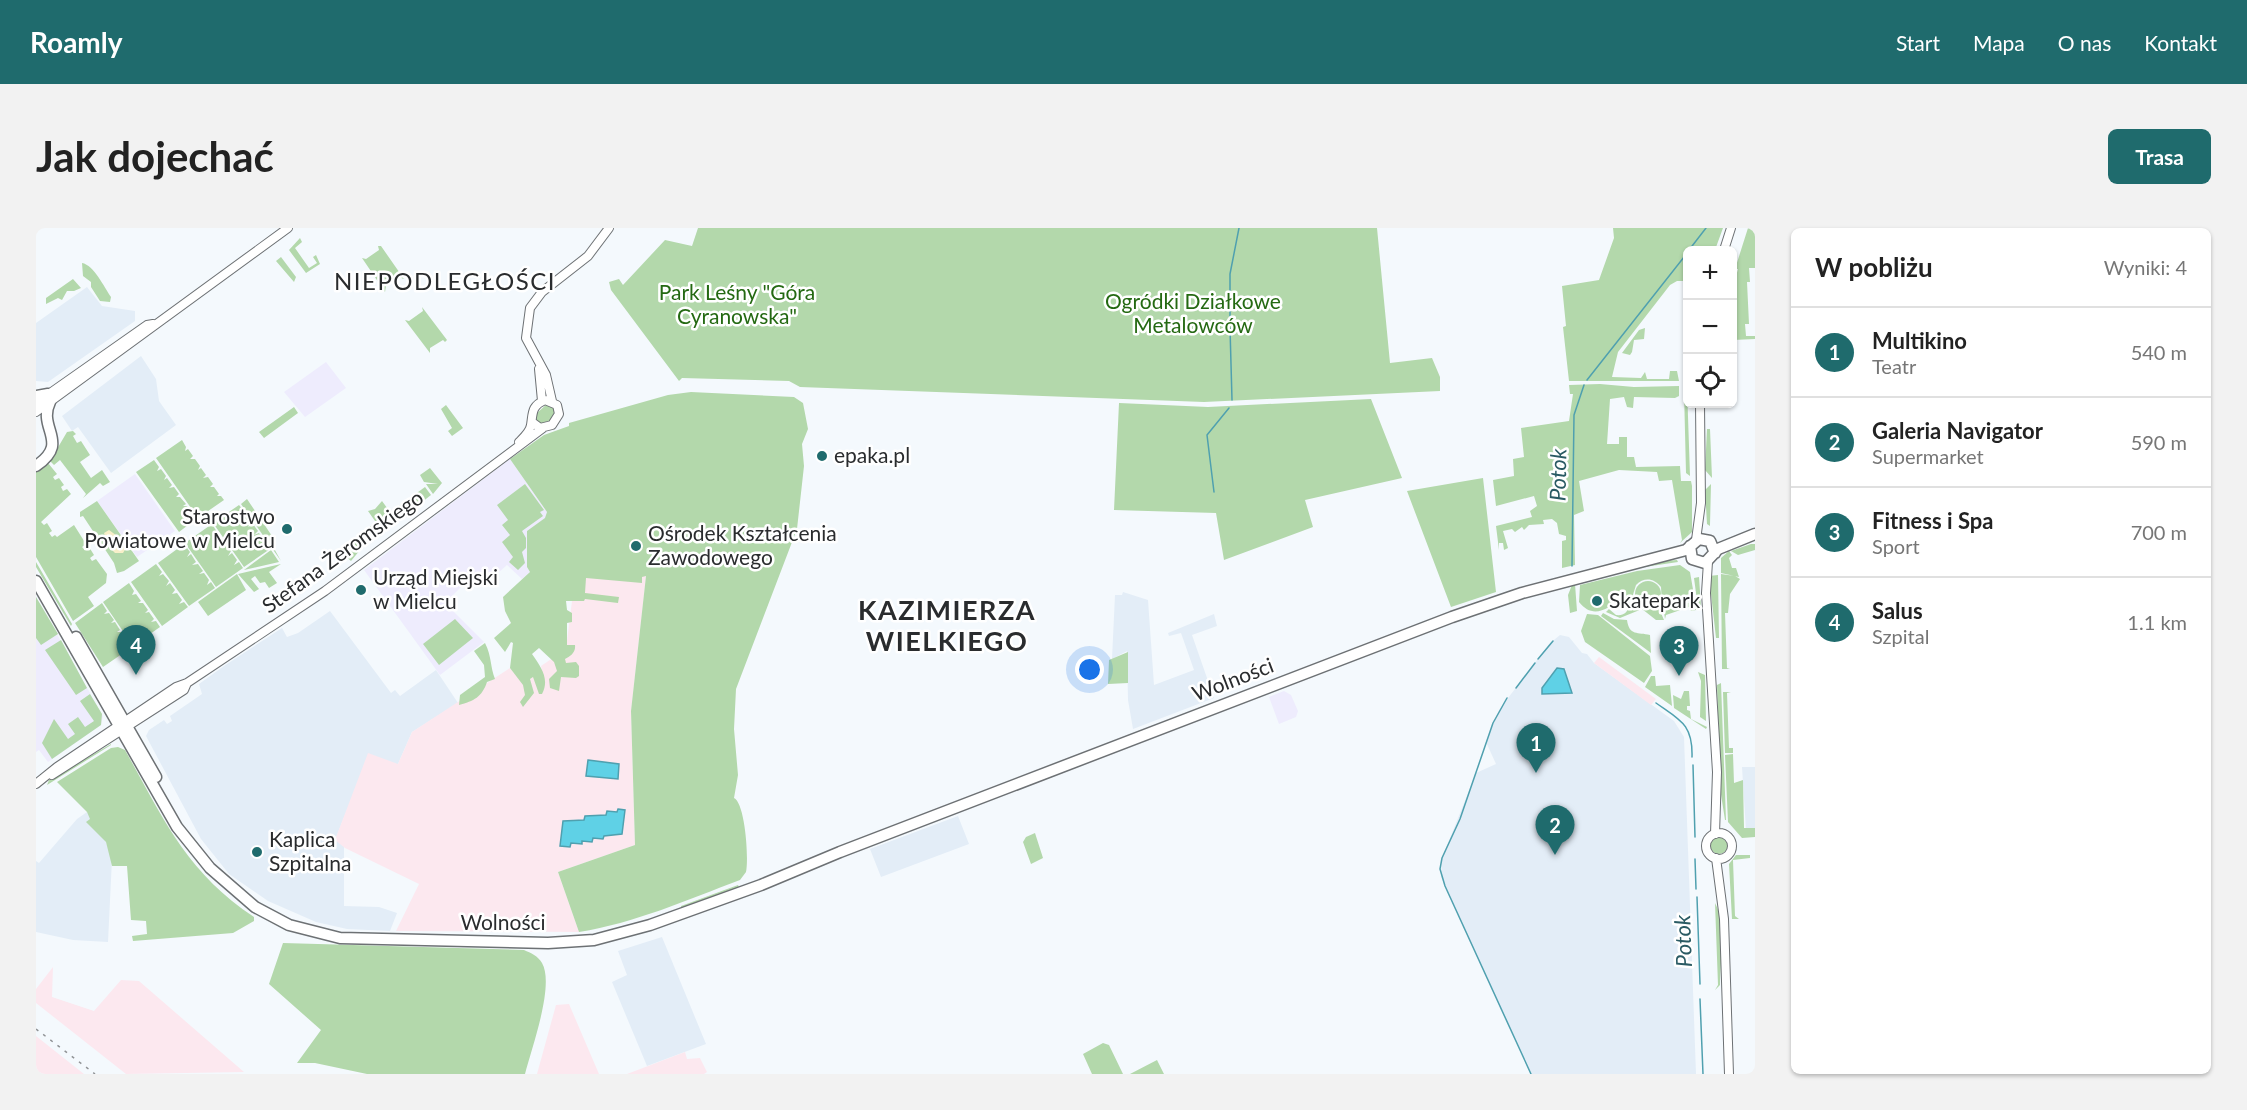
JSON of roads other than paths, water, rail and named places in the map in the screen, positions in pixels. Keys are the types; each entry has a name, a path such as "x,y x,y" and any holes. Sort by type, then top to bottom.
{"main road":[{"path":"36,396 49,398 46,417 53,444 48,457 36,466"},
{"path":"36,424 44,429 48,441 44,453 36,459"},
{"name":"Wolności","path":"1702,551 1755,529"},
{"name":"Wolności","path":"124,726 190,844 226,884 271,916 306,931 340,938 567,942 623,934 731,894 805,862 840,852 1512,596 1646,561 1726,545 1755,534"},
{"path":"36,572 124,726"},
{"path":"36,581 124,726"}],"street":[{"path":"36,412 49,398 145,335 153,324 288,228"},
{"path":"552,401 542,401 533,408 532,422 543,428 552,425 558,419 558,408 552,401 546,375 526,338 529,313 535,299 588,256 609,228"},
{"path":"1725,246 1731,228"},
{"path":"540,365 542,401"},
{"path":"36,402 49,398"},
{"path":"1700,408 1702,551 1713,679 1719,834"},
{"name":"Stefana Żeromskiego","path":"518,446 532,422"},
{"name":"Stefana Żeromskiego","path":"39,782 61,771 124,726 184,690 187,683 325,591 543,428"},
{"path":"1719,834 1729,839 1731,848 1719,858 1709,854 1706,847 1709,837 1719,834"},
{"path":"1719,858 1729,1074"}],"water":[{"path":"1557,668 1564,669 1572,693 1542,694 1542,688"},
{"path":"588,760 619,764 618,779 586,776"},
{"path":"618,809 625,810 622,834 604,836 603,839 593,838 592,842 582,841 582,844 571,843 570,847 560,846 563,821 584,820 585,816 606,815 607,811 617,812"}],"waterway":[{"path":"1230,322 1230,274 1239,228"},
{"name":"Potok","path":"1692,246 1706,228"},
{"name":"Potok","path":"1587,380 1683,258"},
{"path":"1230,328 1232,400"},
{"name":"Potok","path":"1572,566 1574,415 1584,385"},
{"path":"1214,492 1207,435 1229,408"},
{"path":"1538,659 1553,641"},
{"path":"1516,688 1535,663"},
{"path":"1507,698 1493,723 1460,819 1442,858 1440,869 1445,886 1531,1074"},
{"name":"Potok","path":"1656,703 1683,724 1690,737 1692,757"},
{"name":"Potok","path":"1693,765 1695,837"},
{"name":"Potok","path":"1695,859 1696,889"},
{"name":"Potok","path":"1697,897 1700,984"},
{"name":"Potok","path":"1700,999 1703,1074"}],"railway":[{"path":"36,1029 95,1074"}],"place":[{"name":"epaka.pl","path":"822,456"},
{"name":"Starostwo Powiatowe w Mielcu","path":"287,529"},
{"name":"Ośrodek Kształcenia Zawodowego","path":"636,546"},
{"name":"Urząd Miejski w Mielcu","path":"361,590"},
{"name":"Skatepark","path":"1597,601"},
{"name":"Salus","path":"136,675"},
{"name":"Fitness i Spa","path":"1679,676"},
{"name":"Multikino","path":"1536,773"},
{"name":"Kaplica Szpitalna","path":"257,852"},
{"name":"Galeria Navigator","path":"1555,855"}],"district":[{"name":"NIEPODLEGŁOŚCI","path":"445,282"},
{"name":"KAZIMIERZA WIELKIEGO","path":"947,626"}],"park label":[{"name":"Park Leśny \"Góra Cyranowska\"","path":"737,305"},
{"name":"Ogródki Działkowe Metalowców","path":"1193,314"}]}
